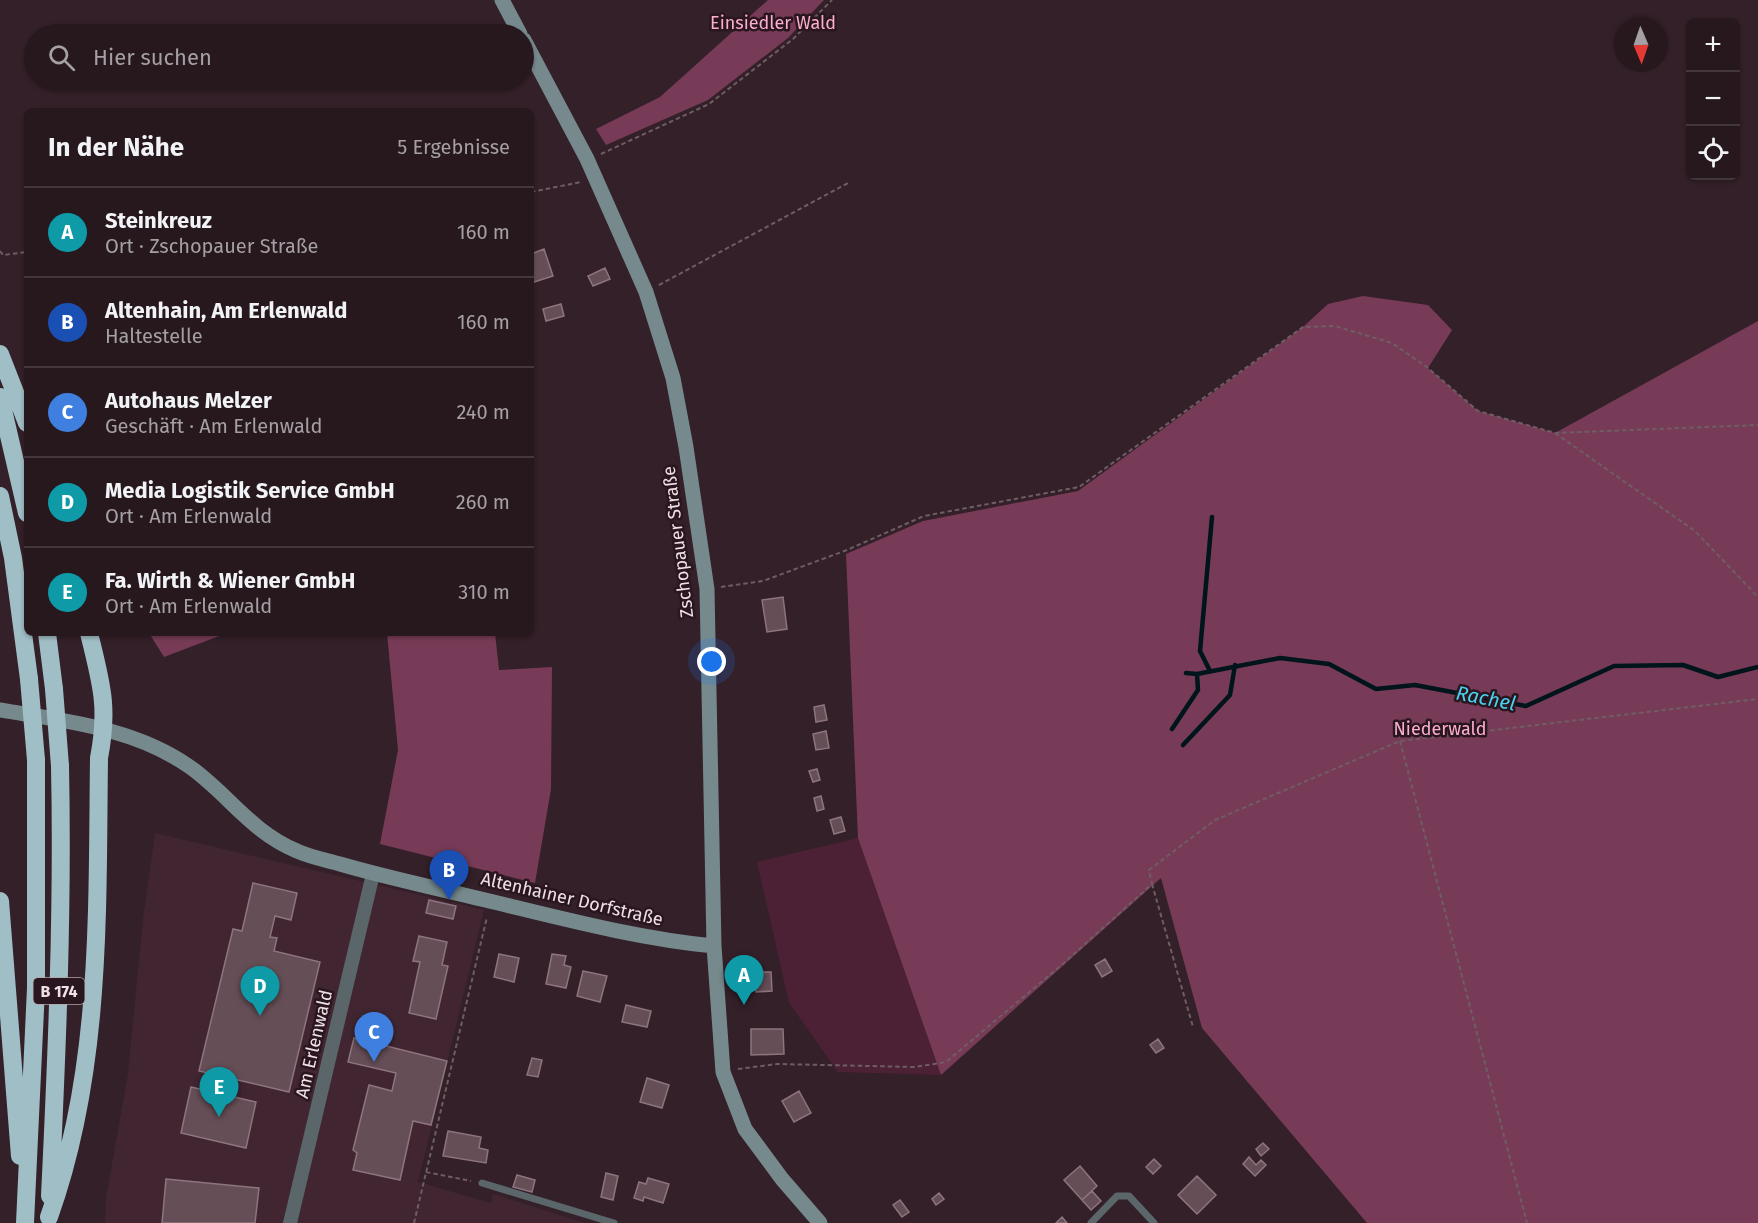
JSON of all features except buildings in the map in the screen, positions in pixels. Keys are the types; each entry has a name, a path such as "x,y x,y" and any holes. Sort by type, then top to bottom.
{"highway":[{"path":"0,354 24,415"},
{"path":"0,397 24,500"},
{"name":"B 174","path":"0,496 13,558 29,679 36,760 36,988 26,1214"},
{"name":"B 174","path":"47,636 60,766 61,924 49,1220"},
{"path":"49,1220 62,1179 90,1036 96,963 99,758 104,729 104,692 90,636"},
{"path":"0,901 15,1120 26,1214"}],"street":[{"path":"502,0 515,24"},
{"name":"Zschopauer Straße","path":"534,59 587,159 646,292 673,378 686,447 707,589 714,946 723,1071 745,1129 782,1179 820,1223"},
{"name":"Altenhainer Dorfstraße","path":"0,710 104,729 147,743 190,767 241,815 271,838 298,852 373,874 676,943 714,946"},
{"name":"Am Erlenwald","path":"290,1223 373,874"}],"lane":[{"path":"483,1183 614,1223"},
{"path":"1090,1223 1117,1196 1129,1196 1154,1223"}],"path":[{"path":"587,159 709,104 793,39 832,0"},
{"path":"534,191 596,179"},
{"path":"646,292 848,183"},
{"path":"0,251 3,255 24,252"},
{"path":"707,589 763,581 847,550 924,516 1079,487 1304,327 1335,327 1392,342 1428,368 1478,411 1555,433 1758,425"},
{"path":"1555,433 1695,531 1758,597"},
{"path":"1193,1027 1149,870 1215,820 1400,741 1758,699"},
{"path":"1400,741 1527,1223"},
{"path":"723,1071 777,1064 915,1067 946,1062 1152,884"},
{"path":"414,1223 491,901"},
{"path":"426,1172 483,1183"}],"shaded area":[{"path":"155,833 484,910 418,1182 491,1203 493,1194 585,1223 105,1223 106,1198 128,1074 143,919"},
{"path":"858,838 941,1075 838,1072 789,1003 757,862"}],"green space":[{"name":"Einsiedler Wald","path":"768,0 824,0 788,38 708,100 606,145 596,129 660,97"},
{"name":"Niederwald","path":"1363,296 1428,305 1452,330 1428,368 1478,411 1555,433 1758,321 1758,1223 1367,1223 1202,1028 1161,878 941,1075 858,838 846,554 923,521 1078,491 1303,327 1328,304"},
{"path":"151,636 219,636 164,657"},
{"path":"387,636 495,636 499,670 552,667 551,789 535,883 380,844 398,750"}],"waterway":[{"path":"1209,669 1200,651 1212,517"},
{"name":"Rachel","path":"1186,673 1197,674 1280,658 1329,664 1376,689 1415,685 1526,706 1614,666 1683,665 1718,677 1758,667"},
{"path":"1183,745 1230,695 1235,665"},
{"path":"1172,729 1198,690 1197,674"}],"place":[{"name":"Altenhain, Am Erlenwald","path":"449,900"},
{"name":"Steinkreuz","path":"744,1005"},
{"name":"Media Logistik Service GmbH","path":"260,1016"},
{"name":"Autohaus Melzer","path":"374,1062"},
{"name":"Fa. Wirth & Wiener GmbH","path":"219,1117"}]}
